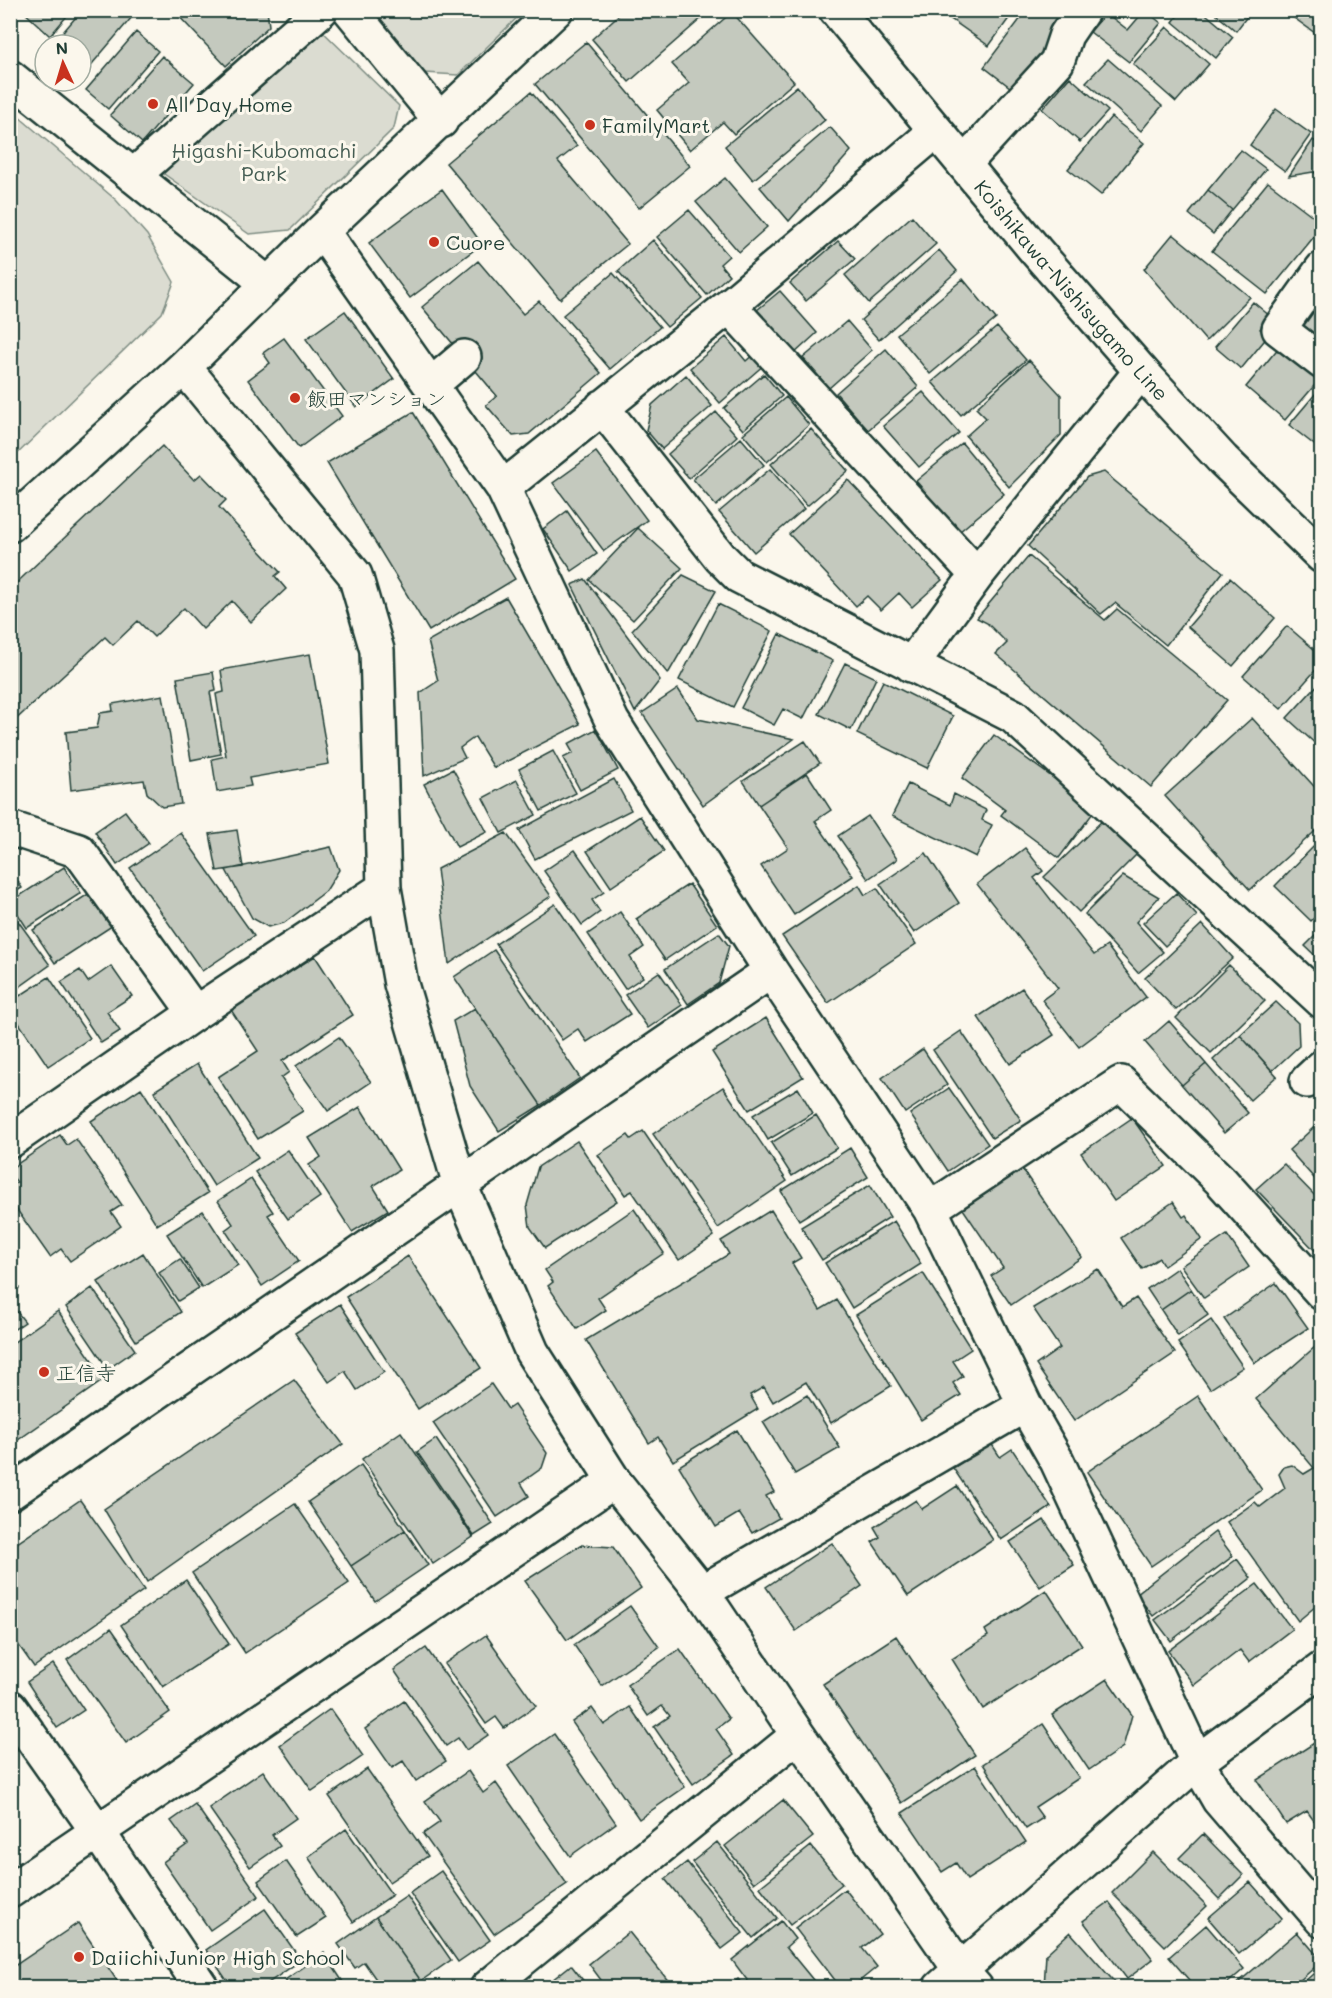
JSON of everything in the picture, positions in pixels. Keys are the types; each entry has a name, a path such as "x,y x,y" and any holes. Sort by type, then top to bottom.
{"street":[{"path":"133,176 321,10"},
{"path":"350,10 441,121"},
{"path":"10,525 184,367 322,231 556,10"},
{"name":"Koishikawa-Nishisugamo Line","path":"836,10 1036,251 1141,371 1223,460 1322,556"},
{"path":"964,164 1057,62 1066,35 1083,10"},
{"path":"10,77 268,285"},
{"path":"503,488 729,306 936,131"},
{"path":"322,231 503,488 612,721 771,971 930,1209 1025,1405 1057,1461 1197,1762 1219,1800 1322,1920"},
{"path":"1322,269 1280,329 1322,362"},
{"path":"729,306 977,575"},
{"path":"430,385 464,357"},
{"path":"184,367 355,575 377,650 384,888 401,984 460,1185 532,1352 614,1481 702,1592 959,1982 1197,1762 1322,1669"},
{"path":"911,665 977,575 1141,371"},
{"path":"602,407 720,556 739,576 1013,716 1322,1001"},
{"path":"10,828 79,851 195,1013"},
{"path":"10,1141 195,1013 384,888"},
{"path":"14,1482 460,1185 771,971"},
{"path":"930,1209 1121,1083 1222,1182 1322,1293"},
{"path":"702,1592 1025,1405"},
{"path":"15,1878 98,1832 614,1481"},
{"path":"10,1707 98,1832 202,1988"},
{"path":"487,1988 798,1735"}],"green space":[{"path":"370,11 524,11 458,75 425,73"},
{"name":"Higashi-Kubomachi Park","path":"315,24 399,106 394,128 290,230 249,234 157,169"},
{"name":"Higashi-Kubomachi Park","path":"11,110 116,200 147,235 174,282 162,313 11,460"}],"building":[{"path":"22,10 72,10 53,33 47,33"},
{"path":"82,10 138,10 93,63 93,33 62,33"},
{"path":"177,10 267,10 269,26 226,66 175,12"},
{"path":"624,10 711,10 629,82 592,39"},
{"path":"949,10 1015,10 989,46 945,15"},
{"path":"1027,10 1071,10 1074,13 1015,91 984,67"},
{"path":"1145,10 1161,23 1129,62 1090,32 1106,13 1128,30"},
{"path":"1182,10 1201,10 1233,37 1216,58 1173,22"},
{"path":"1211,10 1252,10 1236,31"},
{"path":"1283,10 1322,10 1322,38"},
{"path":"732,12 794,82 734,134 723,122 690,150 657,110 689,83 672,64"},
{"path":"1167,27 1209,64 1176,102 1133,64"},
{"path":"136,32 158,51 108,109 89,93 93,93 93,82"},
{"path":"586,42 690,166 639,208 535,84"},
{"path":"162,56 194,83 142,143 110,115"},
{"path":"1108,59 1162,106 1141,131 1086,82"},
{"path":"1070,77 1108,111 1080,142 1042,109"},
{"path":"797,86 825,120 753,180 725,146"},
{"path":"531,92 577,146 558,161 628,244 560,299 446,163"},
{"path":"1276,109 1311,134 1285,171 1250,145"},
{"path":"1111,117 1144,143 1101,195 1068,169"},
{"path":"830,127 851,151 789,221 760,187"},
{"path":"1313,140 1322,146 1322,176 1313,172 1289,176"},
{"path":"1241,150 1266,169 1232,210 1208,190"},
{"path":"725,178 767,227 739,252 696,202"},
{"path":"1268,182 1322,223 1322,227 1267,294 1212,251"},
{"path":"442,189 482,244 410,298 369,243"},
{"path":"1208,190 1232,210 1213,234 1189,214"},
{"path":"689,210 729,256 720,264 729,275 707,295 657,237"},
{"path":"912,216 936,244 869,303 845,275"},
{"path":"1173,234 1250,297 1206,341 1144,269"},
{"path":"653,240 702,298 667,327 618,271"},
{"path":"838,241 855,259 806,301 790,283"},
{"path":"939,250 957,271 879,340 861,320"},
{"path":"478,261 523,314 539,301 601,373 529,434 513,436 486,405 497,396 422,307"},
{"path":"613,273 660,327 610,369 563,315"},
{"path":"963,279 996,319 930,374 897,334"},
{"path":"780,291 817,333 794,354 757,310"},
{"path":"1316,301 1322,305 1322,349 1295,327"},
{"path":"1253,302 1270,316 1260,329 1268,336 1241,369 1215,347"},
{"path":"345,311 394,379 356,407 306,339"},
{"path":"847,321 872,350 829,388 803,358"},
{"path":"997,327 1026,360 961,415 932,382"},
{"path":"726,337 746,361 755,353 765,364 720,403 690,368"},
{"name":"飯田マンション","path":"284,338 342,416 299,448 248,380 270,363 263,353"},
{"path":"1280,346 1320,379 1285,420 1246,387"},
{"path":"886,349 918,387 868,430 836,393"},
{"path":"1029,360 1061,395 1061,435 1009,487 966,436 986,418 976,408"},
{"path":"764,374 782,396 743,430 724,408"},
{"path":"686,375 712,406 662,449 646,430 652,405"},
{"path":"1322,386 1322,451 1289,425"},
{"path":"923,392 959,433 919,467 883,426"},
{"path":"786,397 809,425 767,462 743,434"},
{"path":"413,412 515,579 429,631 327,463"},
{"path":"716,412 737,436 689,478 668,454"},
{"path":"811,429 848,471 807,506 771,464"},
{"path":"741,438 764,465 716,506 693,479"},
{"path":"962,443 1004,494 959,532 916,481"},
{"path":"162,446 194,480 201,474 226,500 219,507 280,572 275,576 286,589 251,622 232,601 203,629 184,608 154,637 138,621 113,645 105,637 10,725 10,589"},
{"path":"596,452 647,520 604,551 553,483"},
{"path":"770,469 804,509 754,552 719,512"},
{"path":"1104,472 1223,572 1166,645 1115,603 1101,614 1028,546 1087,477"},
{"path":"848,480 942,580 912,607 899,593 881,610 867,596 856,606 789,534"},
{"path":"567,511 597,554 572,571 543,529"},
{"path":"638,528 682,568 633,620 589,580"},
{"path":"1029,556 1105,620 1117,609 1227,700 1151,787 996,654 1007,643 987,623 977,618"},
{"path":"683,575 716,591 668,674 632,630"},
{"path":"1230,578 1275,618 1233,666 1188,627"},
{"path":"585,579 660,680 635,712 572,585"},
{"path":"506,597 580,724 494,768 475,737 460,748 465,758 424,776 420,693 438,681 428,641"},
{"path":"718,604 772,631 733,707 679,680"},
{"path":"1287,626 1322,656 1322,663 1281,709 1243,676"},
{"path":"779,634 833,661 803,719 783,709 774,725 741,708"},
{"path":"310,654 329,764 249,778 251,786 217,792 212,759 226,756 216,694 224,692 221,670"},
{"path":"845,663 876,678 851,730 819,714"},
{"path":"213,672 216,691 210,692 221,754 191,760 177,678"},
{"path":"1322,680 1322,744 1319,747 1287,718"},
{"path":"883,681 953,716 927,768 857,734"},
{"path":"678,689 698,719 794,739 703,805 642,713"},
{"path":"163,695 181,804 162,807 147,793 144,780 71,790 66,732 97,728 100,713 113,711 112,704"},
{"path":"1252,718 1322,795 1322,825 1250,890 1165,796"},
{"path":"596,729 618,770 580,790 563,758 573,753 568,744"},
{"path":"994,735 1096,809 1059,858 1001,815 1005,810 962,778"},
{"path":"805,741 820,763 759,805 743,781"},
{"path":"553,751 576,793 541,811 519,769"},
{"path":"453,769 487,832 457,847 424,784"},
{"path":"807,773 831,810 815,821 853,876 794,915 761,866 788,848 759,805"},
{"path":"614,779 631,810 535,859 519,830"},
{"path":"517,780 536,815 501,833 483,798"},
{"path":"908,784 950,805 954,794 986,810 982,820 992,825 976,857 892,816"},
{"path":"125,811 149,843 117,865 95,832"},
{"path":"640,816 664,851 611,887 587,851"},
{"path":"868,816 897,859 868,879 838,836"},
{"path":"1105,818 1139,852 1079,912 1044,877"},
{"path":"237,830 243,867 217,871 210,834"},
{"path":"181,833 254,936 202,971 130,868"},
{"path":"506,833 551,896 449,964 437,869"},
{"path":"1317,843 1322,848 1322,910 1311,921 1275,886"},
{"path":"331,847 339,870 326,891 284,923 268,927 252,918 226,870"},
{"path":"1025,848 1043,871 1034,878 1094,955 1107,946 1146,997 1079,1047 1042,1000 1058,988 977,884"},
{"path":"575,850 604,892 592,900 600,912 582,925 544,871"},
{"path":"926,853 959,903 914,933 880,884"},
{"path":"64,867 81,893 27,928 10,902"},
{"path":"10,869 22,888 10,895"},
{"path":"1123,876 1159,897 1136,922 1163,952 1138,973 1085,914"},
{"path":"689,884 717,925 665,960 636,919"},
{"path":"859,885 865,895 877,888 916,944 828,1003 782,936"},
{"path":"93,891 115,924 55,963 33,930"},
{"path":"1176,893 1197,916 1165,946 1143,923"},
{"path":"555,904 630,1014 587,1042 578,1029 562,1040 496,944"},
{"path":"10,910 50,965 11,993 10,992"},
{"path":"620,912 644,947 630,957 643,977 625,989 588,934"},
{"path":"1202,924 1233,958 1176,1010 1145,978"},
{"path":"1322,929 1322,962 1305,946"},
{"path":"719,933 729,946 719,983 688,1004 665,969"},
{"path":"494,950 580,1078 541,1105 454,977"},
{"path":"315,956 353,1015 282,1061 289,1072 281,1078 303,1111 258,1139 218,1077 258,1051 231,1010"},
{"path":"1229,965 1265,1001 1211,1053 1176,1018"},
{"path":"111,966 132,996 107,1012 120,1031 101,1043 61,982 80,970 88,982"},
{"path":"659,972 682,1005 648,1028 625,995"},
{"path":"49,977 90,1038 48,1066 10,1010 10,1002"},
{"path":"1022,988 1054,1035 1010,1064 978,1017"},
{"path":"1276,1002 1298,1023 1299,1046 1272,1071 1240,1035"},
{"path":"475,1008 541,1105 499,1131 470,1086 453,1021"},
{"path":"766,1018 803,1077 749,1110 712,1052"},
{"path":"1169,1021 1206,1064 1182,1085 1145,1042"},
{"path":"961,1031 1021,1120 992,1138 933,1050"},
{"path":"1240,1035 1277,1076 1250,1100 1213,1060"},
{"path":"339,1037 371,1082 328,1111 296,1066"},
{"path":"923,1049 947,1085 905,1113 882,1078"},
{"path":"197,1064 258,1158 214,1186 154,1091"},
{"path":"1206,1064 1248,1113 1224,1133 1182,1085"},
{"path":"723,1087 787,1181 718,1228 653,1134"},
{"path":"141,1088 208,1193 157,1225 91,1121"},
{"path":"798,1088 813,1113 768,1140 753,1115"},
{"path":"949,1088 988,1144 948,1171 910,1114"},
{"path":"360,1107 399,1170 373,1186 388,1210 352,1232 309,1165 321,1157 309,1138"},
{"path":"816,1115 837,1148 792,1176 771,1143"},
{"path":"1132,1118 1166,1166 1114,1201 1081,1153"},
{"path":"1322,1120 1322,1187 1289,1150"},
{"path":"643,1131 714,1236 679,1260 632,1191 625,1195 598,1155 628,1135 631,1139"},
{"path":"60,1135 67,1145 76,1139 122,1205 111,1212 121,1226 70,1261 61,1249 50,1257 10,1200 10,1186 17,1182 10,1174 10,1169"},
{"path":"577,1141 617,1201 545,1248 530,1227 527,1205 538,1167"},
{"path":"850,1148 868,1177 799,1220 781,1191"},
{"path":"288,1150 320,1197 288,1219 255,1172"},
{"path":"1284,1164 1322,1203 1322,1258 1256,1189"},
{"path":"1022,1169 1082,1257 1011,1305 991,1276 1003,1268 963,1209"},
{"path":"251,1179 273,1212 268,1215 299,1261 262,1286 225,1230 233,1224 218,1201"},
{"path":"870,1185 890,1217 822,1260 801,1227"},
{"path":"1173,1202 1183,1217 1186,1215 1202,1239 1164,1266 1159,1258 1142,1269 1121,1238"},
{"path":"634,1209 664,1253 598,1298 606,1310 577,1329 548,1286 553,1282 545,1270"},
{"path":"771,1210 801,1258 792,1263 820,1310 837,1300 891,1386 831,1423 806,1382 773,1402 764,1387 750,1395 758,1409 673,1461 658,1437 649,1443 586,1340 729,1254 721,1241"},
{"path":"203,1211 238,1265 202,1288 167,1234"},
{"path":"894,1221 921,1264 852,1308 825,1263"},
{"path":"1227,1235 1249,1267 1204,1298 1181,1266"},
{"path":"143,1253 181,1312 136,1341 98,1282"},
{"path":"408,1256 481,1368 418,1409 346,1297"},
{"path":"180,1259 199,1288 178,1301 159,1273"},
{"path":"1177,1268 1191,1289 1161,1310 1147,1289"},
{"path":"1098,1269 1122,1307 1136,1298 1175,1353 1074,1421 1036,1365 1060,1348 1033,1308"},
{"path":"923,1273 971,1349 953,1361 963,1376 953,1383 961,1395 921,1420 856,1315"},
{"path":"10,1277 19,1288 10,1295"},
{"path":"1276,1283 1308,1328 1255,1363 1224,1319"},
{"path":"92,1288 135,1350 108,1369 66,1307"},
{"path":"1191,1289 1208,1315 1178,1336 1161,1310"},
{"path":"10,1303 25,1322 10,1332"},
{"path":"340,1304 384,1372 357,1390 345,1371 329,1382 295,1333"},
{"path":"58,1311 105,1379 18,1440 10,1430 10,1345"},
{"path":"1211,1320 1243,1367 1210,1389 1178,1343"},
{"path":"1316,1346 1322,1353 1322,1601 1298,1621 1227,1522 1255,1502 1260,1507 1285,1488 1279,1474 1284,1467 1292,1465 1304,1474 1314,1468 1256,1399"},
{"path":"294,1380 343,1444 147,1582 104,1509"},
{"path":"491,1384 508,1409 514,1405 547,1453 542,1468 521,1483 529,1496 497,1517 433,1423"},
{"path":"807,1395 840,1448 795,1474 763,1422"},
{"path":"1198,1396 1262,1490 1151,1566 1087,1472"},
{"path":"737,1430 774,1492 766,1496 779,1518 752,1533 739,1513 716,1527 679,1466"},
{"path":"401,1432 473,1537 433,1564 362,1459"},
{"path":"436,1439 493,1524 474,1536 417,1452"},
{"path":"991,1443 1000,1457 1012,1449 1051,1507 1001,1540 953,1468"},
{"path":"361,1465 405,1530 351,1566 308,1502"},
{"path":"957,1486 993,1540 908,1596 872,1542 880,1537 874,1527 916,1500 922,1509"},
{"path":"80,1500 144,1590 34,1667 10,1633 10,1548"},
{"path":"295,1504 349,1583 245,1653 192,1573"},
{"path":"1044,1520 1074,1565 1040,1587 1010,1542"},
{"path":"405,1530 428,1565 375,1601 351,1566"},
{"path":"1215,1532 1233,1556 1153,1616 1136,1594"},
{"path":"832,1543 862,1586 796,1631 766,1587"},
{"path":"581,1545 613,1547 641,1588 567,1640 525,1581"},
{"path":"1237,1559 1251,1578 1171,1641 1155,1620"},
{"path":"186,1580 229,1644 163,1687 121,1625"},
{"path":"1257,1584 1292,1629 1249,1662 1240,1650 1194,1685 1168,1651"},
{"path":"1046,1590 1082,1645 983,1709 952,1659 988,1636 985,1630"},
{"path":"630,1606 659,1647 602,1686 574,1645"},
{"path":"111,1628 170,1712 126,1743 67,1660"},
{"path":"486,1635 536,1706 504,1728 496,1717 486,1724 444,1664"},
{"path":"896,1636 975,1755 902,1803 823,1684"},
{"path":"426,1648 488,1735 466,1750 458,1738 446,1746 394,1670"},
{"path":"680,1649 729,1719 716,1729 734,1755 693,1784 654,1727 670,1716 662,1706 648,1716 627,1685"},
{"path":"53,1664 84,1710 57,1728 27,1682"},
{"path":"1107,1679 1132,1715 1123,1747 1089,1770 1052,1715"},
{"path":"404,1701 446,1761 416,1781 403,1761 392,1768 365,1729"},
{"path":"630,1707 685,1787 639,1819 572,1722 592,1708 604,1725"},
{"path":"330,1709 363,1756 312,1791 280,1745"},
{"path":"1043,1724 1079,1778 1035,1807 1043,1818 1026,1829 983,1764"},
{"path":"554,1734 616,1823 570,1856 508,1766"},
{"path":"1322,1738 1322,1832 1307,1811 1286,1824 1257,1780"},
{"path":"975,1766 1026,1842 967,1880 956,1863 942,1872 902,1813"},
{"path":"367,1769 428,1856 389,1882 329,1796"},
{"path":"263,1771 296,1818 272,1835 280,1846 250,1867 209,1808"},
{"path":"468,1771 483,1793 496,1783 567,1884 494,1934 423,1834 440,1822 425,1801"},
{"path":"783,1800 813,1837 754,1883 725,1846"},
{"path":"195,1804 259,1896 210,1930 163,1862 188,1844 171,1821"},
{"path":"346,1829 392,1895 353,1922 308,1857"},
{"path":"1203,1834 1243,1875 1219,1899 1179,1858"},
{"path":"717,1842 777,1918 753,1938 692,1862"},
{"path":"811,1846 842,1884 790,1925 760,1887"},
{"path":"1153,1852 1207,1906 1165,1946 1112,1893"},
{"path":"286,1861 326,1918 297,1937 258,1881"},
{"path":"687,1862 743,1933 722,1949 665,1879"},
{"path":"441,1871 490,1940 458,1962 410,1893"},
{"path":"1250,1882 1282,1918 1239,1954 1208,1918"},
{"path":"845,1889 880,1934 862,1948 877,1967 851,1988 841,1988 795,1928"},
{"path":"407,1896 451,1960 421,1981 376,1917"},
{"path":"1109,1902 1153,1959 1127,1979 1083,1921"},
{"path":"265,1909 301,1960 261,1988 232,1988 206,1950"},
{"path":"376,1917 421,1981 412,1988 382,1988 364,1962 355,1968 338,1944"},
{"path":"781,1921 795,1939 786,1947 818,1986 816,1988 753,1988 732,1960"},
{"path":"78,1923 122,1988 10,1988 10,1969"},
{"path":"1206,1925 1244,1969 1222,1988 1196,1988 1169,1957"},
{"path":"629,1932 674,1988 607,1988 589,1964"},
{"path":"1070,1932 1118,1986 1116,1988 1044,1988 1046,1954"},
{"path":"1297,1932 1322,1961 1291,1988 1232,1988"},
{"path":"324,1953 347,1988 290,1988 285,1980"},
{"path":"571,1965 589,1988 542,1988"},
{"path":"1321,1967 1322,1988 1297,1988"},
{"path":"738,1979 745,1988 727,1988"}],"place":[{"name":"All Day Home","path":"153,104"},
{"name":"FamilyMart","path":"590,125"},
{"name":"Cuore","path":"434,242"},
{"name":"飯田マンション","path":"295,398"},
{"name":"正信寺","path":"44,1372"},
{"name":"Daiichi Junior High School","path":"79,1957"}]}
